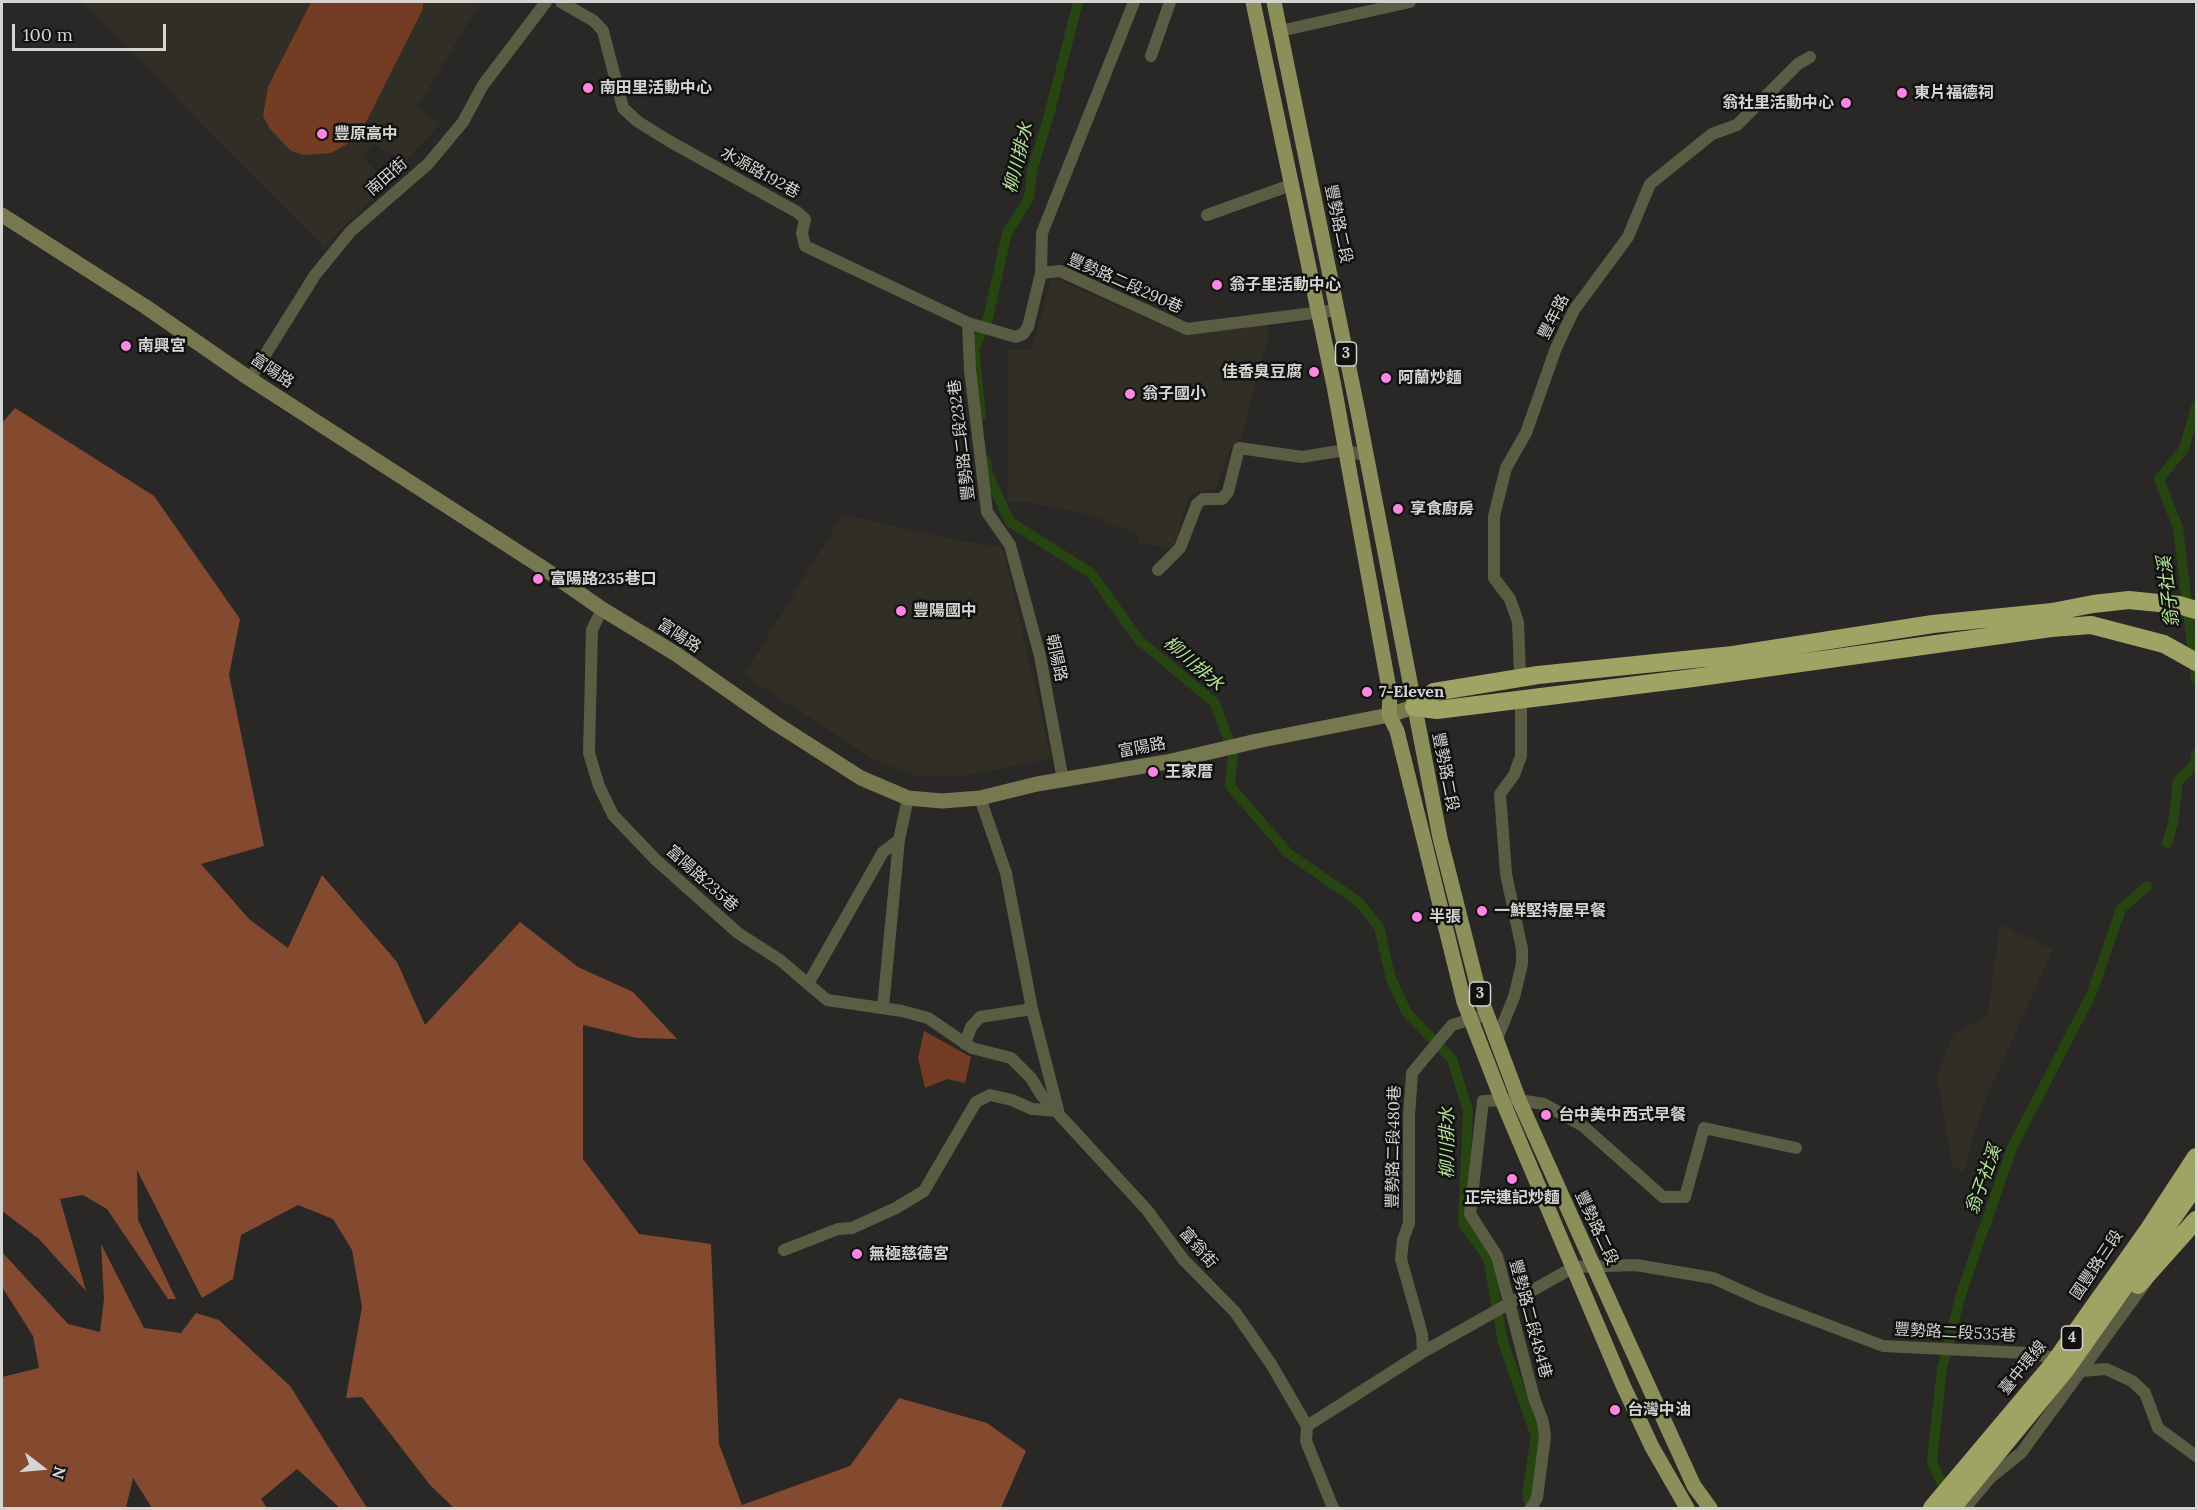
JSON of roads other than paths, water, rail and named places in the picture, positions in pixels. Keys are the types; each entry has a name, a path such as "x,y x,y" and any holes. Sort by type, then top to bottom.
{"highway":[{"path":"1734,664 1933,624 2041,613 2129,600 2179,605 2196,610"},
{"path":"1414,707 1437,710 1734,664 2091,625 2164,644 2196,662"},
{"path":"2149,1229 2196,1145"},
{"name":"臺中環線","path":"1932,1507 2054,1363 2149,1229 2196,1157"},
{"path":"2077,1369 2196,1187"},
{"name":"臺中環線","path":"1952,1509 2035,1411 2196,1187"},
{"path":"2083,1347 2196,1220"}],"main road":[{"name":"3","path":"1253,2 1319,312 1390,694 1389,715 1397,731 1470,1018 1502,1100 1622,1383 1652,1447 1687,1509"},
{"name":"豐勢路二段","path":"1274,2 1366,456 1440,838 1486,1016 1519,1100 1594,1266 1694,1486 1710,1509"}],"street":[{"name":"南田街","path":"250,379 315,275 351,231 428,164 463,122 483,86 546,2"},
{"name":"水源路192巷","path":"561,2 594,21 603,31 623,108 637,121 797,212 805,219 802,233 805,246 968,323 1016,337 1023,334 1028,327 1041,273"},
{"path":"1041,273 1042,233 1134,2"},
{"path":"1151,56 1170,2"},
{"path":"1280,31 1410,2"},
{"name":"豐年路","path":"1520,673 1518,622 1510,599 1494,578 1494,516 1506,468 1526,433 1556,348 1574,310 1628,237 1650,184 1712,135 1737,125 1798,64 1810,57"},
{"path":"1207,215 1292,185"},
{"name":"富陽路","path":"2,215 146,307 250,379 602,609 675,654 775,723 861,778 908,798 942,801 980,798 1063,780 1167,762 1257,741 1389,715 1414,707"},
{"name":"豐勢路二段290巷","path":"1041,273 1060,271 1187,330 1337,310"},
{"name":"豐勢路二段232巷","path":"968,323 970,370 987,512 1010,545"},
{"path":"1158,570 1180,548 1197,504 1203,499 1222,499 1228,492 1239,448 1302,457 1345,450 1366,456"},
{"name":"朝陽路","path":"1010,545 1040,656 1063,780"},
{"name":"富陽路235巷","path":"602,609 592,630 589,753 598,786 613,815 656,860 738,933 780,960 827,1000 883,1008 928,1018 965,1044 1011,1058 1031,1078 1042,1096 1058,1111"},
{"path":"1496,1041 1514,997 1522,964 1522,949 1508,892 1500,794 1514,775 1521,756 1521,705"},
{"path":"883,1008 899,840 908,798"},
{"name":"富翁街","path":"980,798 1006,873 1032,1008 1058,1111 1147,1210 1183,1258 1235,1312 1271,1364 1307,1426"},
{"path":"808,984 883,852 899,840"},
{"path":"965,1044 971,1027 980,1017 1032,1008"},
{"name":"豐勢路二段480巷","path":"1423,1352 1422,1334 1401,1258 1403,1240 1409,1223 1409,1116 1412,1073 1452,1025 1470,1018 1486,1016"},
{"path":"784,1250 838,1229 852,1228 896,1208 924,1191 976,1101 990,1095 1012,1100 1032,1109 1058,1111"},
{"path":"1502,1100 1545,1104 1583,1126 1663,1197 1678,1199 1685,1197 1704,1128 1796,1148"},
{"name":"豐勢路二段484巷","path":"1502,1100 1483,1101 1470,1214 1497,1256 1505,1304 1543,1422 1545,1437 1535,1502"},
{"name":"國豐路三段","path":"1932,1507 2054,1358 2196,1145"},
{"path":"1965,1509 1991,1477 2005,1448 2077,1369 2196,1214"},
{"name":"豐勢路二段535巷","path":"1574,1267 1636,1265 1713,1278 1875,1344 2027,1353 2054,1358 2077,1369 2106,1369 2132,1381 2145,1393 2158,1428 2196,1456"},
{"path":"1333,1509 1306,1441 1307,1426 1423,1352 1574,1267"}],"waterway":[{"name":"柳川排水","path":"981,416 974,349 988,318 1007,233 1029,198 1032,171 1078,2"},
{"name":"翁子社溪","path":"2196,407 2184,449 2159,479 2178,528 2196,679"},
{"name":"柳川排水","path":"986,461 987,472 1010,522 1091,573 1139,640 1215,703 1233,752 1230,786 1288,853 1359,902 1379,927 1391,979 1407,1013 1452,1059 1468,1111 1463,1224 1488,1258 1503,1342 1536,1436 1527,1494 1531,1508"},
{"name":"翁子社溪","path":"2167,843 2173,823 2178,781 2195,764 2196,755"},
{"name":"翁子社溪","path":"1946,1494 1932,1461 1942,1368 1962,1291 2012,1148 2091,995 2121,909 2147,886"}],"place":[{"name":"南田里活動中心","path":"588,88"},
{"name":"東片福德祠","path":"1902,93"},
{"name":"翁社里活動中心","path":"1846,103"},
{"name":"豐原高中","path":"322,134"},
{"name":"翁子里活動中心","path":"1217,285"},
{"name":"南興宮","path":"126,346"},
{"name":"佳香臭豆腐","path":"1314,372"},
{"name":"阿蘭炒麵","path":"1386,378"},
{"name":"翁子國小","path":"1130,394"},
{"name":"享食廚房","path":"1398,509"},
{"name":"富陽路235巷口","path":"538,579"},
{"name":"豐陽國中","path":"901,611"},
{"name":"7-Eleven","path":"1367,692"},
{"name":"王家厝","path":"1153,772"},
{"name":"一鮮堅持屋早餐","path":"1482,911"},
{"name":"半張","path":"1417,917"},
{"name":"台中美中西式早餐","path":"1546,1115"},
{"name":"正宗連記炒麵","path":"1512,1179"},
{"name":"無極慈德宮","path":"857,1254"},
{"name":"台灣中油","path":"1615,1410"}]}
